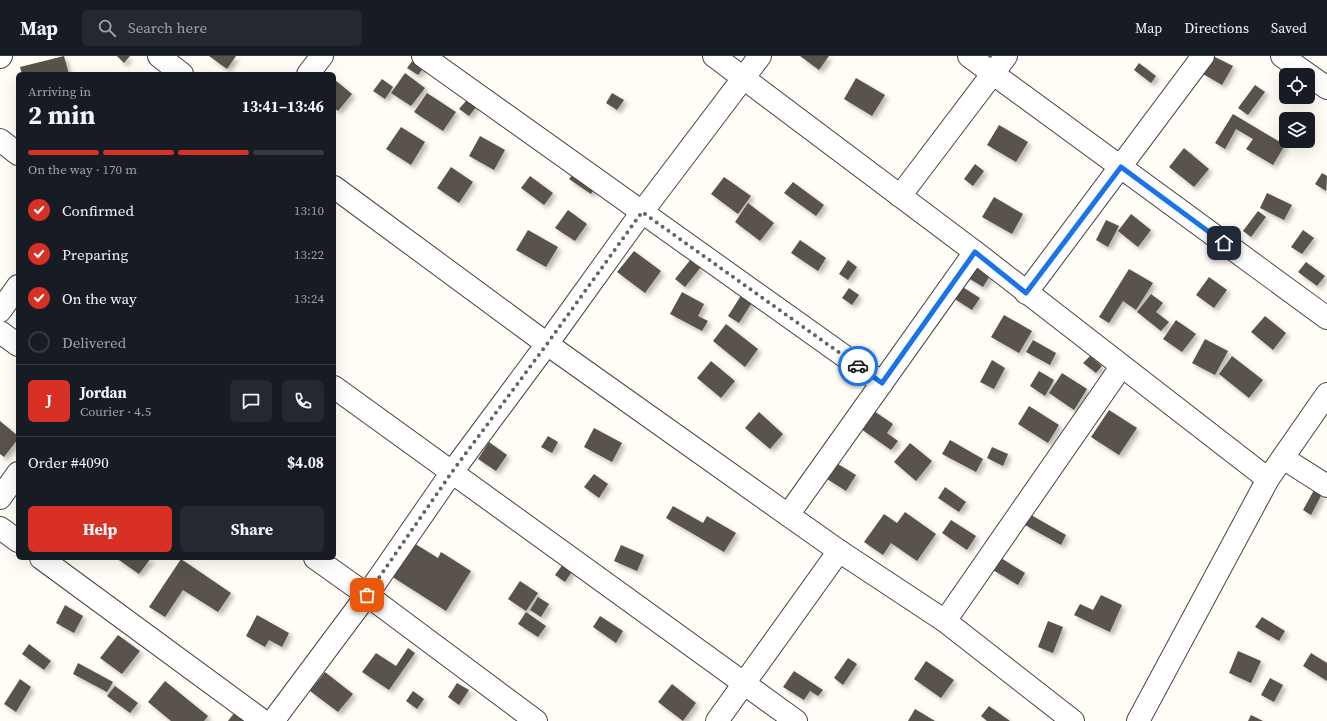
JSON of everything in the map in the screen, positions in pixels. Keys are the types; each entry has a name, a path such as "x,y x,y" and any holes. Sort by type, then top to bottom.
{"street":[{"path":"159,56 179,72"},
{"path":"310,72 322,56"},
{"path":"423,56 882,383"},
{"path":"714,56 744,77 975,252 1121,367 1268,479"},
{"path":"273,721 367,595 452,472 642,212 760,56"},
{"path":"969,56 1327,318"},
{"path":"900,196 1006,56"},
{"path":"1026,293 1203,56"},
{"path":"1282,56 1327,88"},
{"path":"0,140 16,152"},
{"path":"336,188 547,344 839,551 945,622 1073,721"},
{"path":"788,515 975,252"},
{"path":"0,311 16,289"},
{"path":"0,332 16,344"},
{"path":"945,622 1121,367"},
{"path":"336,388 796,721"},
{"path":"1138,721 1268,479 1327,394"},
{"path":"1284,458 1327,486"},
{"path":"0,498 16,477"},
{"path":"0,528 16,540"},
{"path":"717,721 839,551"},
{"path":"43,560 262,721"},
{"path":"318,560 536,721"}],"building":[{"path":"64,56 68,72 21,72 20,67"},
{"path":"117,56 130,56 124,63"},
{"path":"209,56 236,56 227,69"},
{"path":"416,56 428,62 418,75 407,68"},
{"path":"800,56 829,56 819,70"},
{"path":"1213,56 1233,66 1222,85 1203,74"},
{"path":"1139,63 1156,76 1151,83 1134,70"},
{"path":"405,73 425,88 411,106 391,93"},
{"path":"856,78 885,95 872,116 844,99"},
{"path":"382,79 393,87 385,99 373,91"},
{"path":"336,81 352,94 338,111 336,110"},
{"path":"1255,85 1265,92 1248,115 1238,108"},
{"path":"427,93 456,112 443,131 414,112"},
{"path":"612,93 624,100 617,110 606,103"},
{"path":"471,95 480,102 469,116 459,109"},
{"path":"1233,114 1279,141 1279,148 1283,148 1273,165 1246,149 1253,139 1236,129 1225,149 1215,143"},
{"path":"999,125 1028,142 1016,162 987,145"},
{"path":"401,127 425,142 411,165 386,149"},
{"path":"480,136 505,150 494,170 469,156"},
{"path":"1184,148 1209,169 1194,187 1169,167"},
{"path":"975,164 984,171 973,186 964,179"},
{"path":"451,167 473,182 459,203 437,188"},
{"path":"574,173 595,187 591,194 569,179"},
{"path":"1322,173 1327,176 1326,191 1315,184"},
{"path":"530,176 553,193 544,205 521,188"},
{"path":"724,177 751,196 738,214 711,194"},
{"path":"793,182 824,205 816,216 784,193"},
{"path":"1267,193 1292,205 1284,220 1260,208"},
{"path":"994,197 1023,214 1012,234 982,217"},
{"path":"748,203 774,223 760,241 735,222"},
{"path":"568,210 587,224 575,241 555,228"},
{"path":"1258,211 1266,217 1251,237 1243,231"},
{"path":"1131,214 1151,230 1138,247 1118,231"},
{"path":"1106,220 1119,226 1108,247 1096,240"},
{"path":"528,230 558,247 546,267 516,250"},
{"path":"1303,230 1314,238 1302,254 1291,247"},
{"path":"800,240 826,258 818,271 791,253"},
{"path":"634,251 661,271 645,293 617,272"},
{"path":"973,257 994,269 983,287 962,274"},
{"path":"691,259 701,267 685,287 675,279"},
{"path":"848,260 857,267 848,280 839,274"},
{"path":"1306,262 1325,276 1317,286 1298,272"},
{"path":"1129,269 1153,283 1136,310 1123,301 1109,323 1099,317"},
{"path":"1209,277 1227,290 1214,308 1196,295"},
{"path":"961,286 980,298 972,310 953,298"},
{"path":"849,288 859,295 852,305 842,298"},
{"path":"682,292 704,304 698,316 708,321 702,331 670,314"},
{"path":"742,294 753,301 739,323 728,316"},
{"path":"1151,294 1163,303 1156,312 1169,322 1161,331 1137,312"},
{"path":"1004,315 1032,331 1019,353 991,337"},
{"path":"1265,316 1286,333 1273,350 1251,332"},
{"path":"1176,320 1196,334 1182,352 1163,339"},
{"path":"726,324 758,349 745,367 713,341"},
{"path":"1205,339 1228,351 1215,375 1192,363"},
{"path":"1033,340 1056,353 1050,365 1026,352"},
{"path":"1090,356 1102,366 1096,373 1083,363"},
{"path":"1232,356 1263,380 1249,398 1219,374"},
{"path":"992,360 1005,368 994,389 980,382"},
{"path":"711,361 735,381 721,398 697,378"},
{"path":"1039,371 1054,380 1045,396 1030,386"},
{"path":"1062,373 1087,389 1074,410 1049,393"},
{"path":"1029,406 1059,425 1048,443 1018,424"},
{"path":"1109,410 1137,428 1119,455 1091,437"},
{"path":"874,411 893,424 887,433 898,441 891,450 861,429"},
{"path":"759,412 783,434 770,449 745,428"},
{"path":"0,421 16,434 16,442 4,457 0,454"},
{"path":"594,428 622,443 612,462 584,447"},
{"path":"548,436 558,442 552,453 541,447"},
{"path":"950,440 983,459 976,472 942,454"},
{"path":"489,442 507,455 496,471 478,459"},
{"path":"910,443 932,461 916,481 894,462"},
{"path":"992,447 1008,454 1003,466 987,458"},
{"path":"833,461 856,475 846,491 824,477"},
{"path":"594,474 608,484 599,498 584,487"},
{"path":"945,487 966,502 959,512 938,498"},
{"path":"1314,490 1322,494 1311,515 1303,510"},
{"path":"673,506 703,523 707,516 736,533 724,552 666,518"},
{"path":"905,512 936,534 917,561 891,543 883,555 864,542 884,514 897,523"},
{"path":"1031,515 1066,535 1061,545 1025,525"},
{"path":"951,520 976,536 967,550 942,533"},
{"path":"412,542 438,558 441,552 471,571 446,611 391,576"},
{"path":"621,545 644,555 637,571 614,561"},
{"path":"1001,558 1025,573 1018,585 993,570"},
{"path":"119,560 150,560 139,574"},
{"path":"180,560 231,593 218,612 183,590 165,617 149,607"},
{"path":"563,564 573,570 565,582 555,575"},
{"path":"520,581 538,593 526,611 508,599"},
{"path":"1101,595 1122,605 1110,632 1074,615 1080,604 1093,610"},
{"path":"538,597 549,604 541,617 530,610"},
{"path":"65,605 83,616 74,633 56,623"},
{"path":"526,612 546,626 538,637 518,624"},
{"path":"257,615 289,633 282,647 269,640 265,647 246,636"},
{"path":"600,616 623,631 616,643 593,627"},
{"path":"1262,617 1285,631 1279,641 1255,627"},
{"path":"1048,621 1063,627 1053,653 1038,647"},
{"path":"118,635 140,651 122,674 100,658"},
{"path":"29,644 51,661 44,670 22,654"},
{"path":"408,648 415,653 389,690 362,672 376,653 396,666"},
{"path":"1238,651 1261,661 1251,683 1229,673"},
{"path":"1311,653 1327,663 1327,681 1303,666"},
{"path":"848,658 857,664 843,685 834,678"},
{"path":"926,661 954,680 941,698 914,679"},
{"path":"78,663 113,682 107,692 73,674"},
{"path":"794,671 823,690 818,696 810,691 804,700 783,687"},
{"path":"325,672 353,694 338,712 310,691"},
{"path":"1270,678 1283,685 1274,702 1261,695"},
{"path":"20,679 31,687 16,712 4,704"},
{"path":"165,681 208,716 204,721 171,721 148,702"},
{"path":"457,683 469,690 459,705 448,697"},
{"path":"672,684 696,703 683,721 658,702"},
{"path":"115,686 138,703 130,713 107,696"},
{"path":"413,691 424,699 417,709 406,701"},
{"path":"989,706 1010,721 987,721 981,716"},
{"path":"238,708 256,721 228,721"},
{"path":"915,709 935,721 908,721"},
{"path":"1251,715 1263,721 1248,721"}],"way so far":[{"path":"367,595 452,472 642,212 858,366"}],"route":[{"path":"858,366 882,383 975,252 1026,293 1121,167 1224,243"}]}
